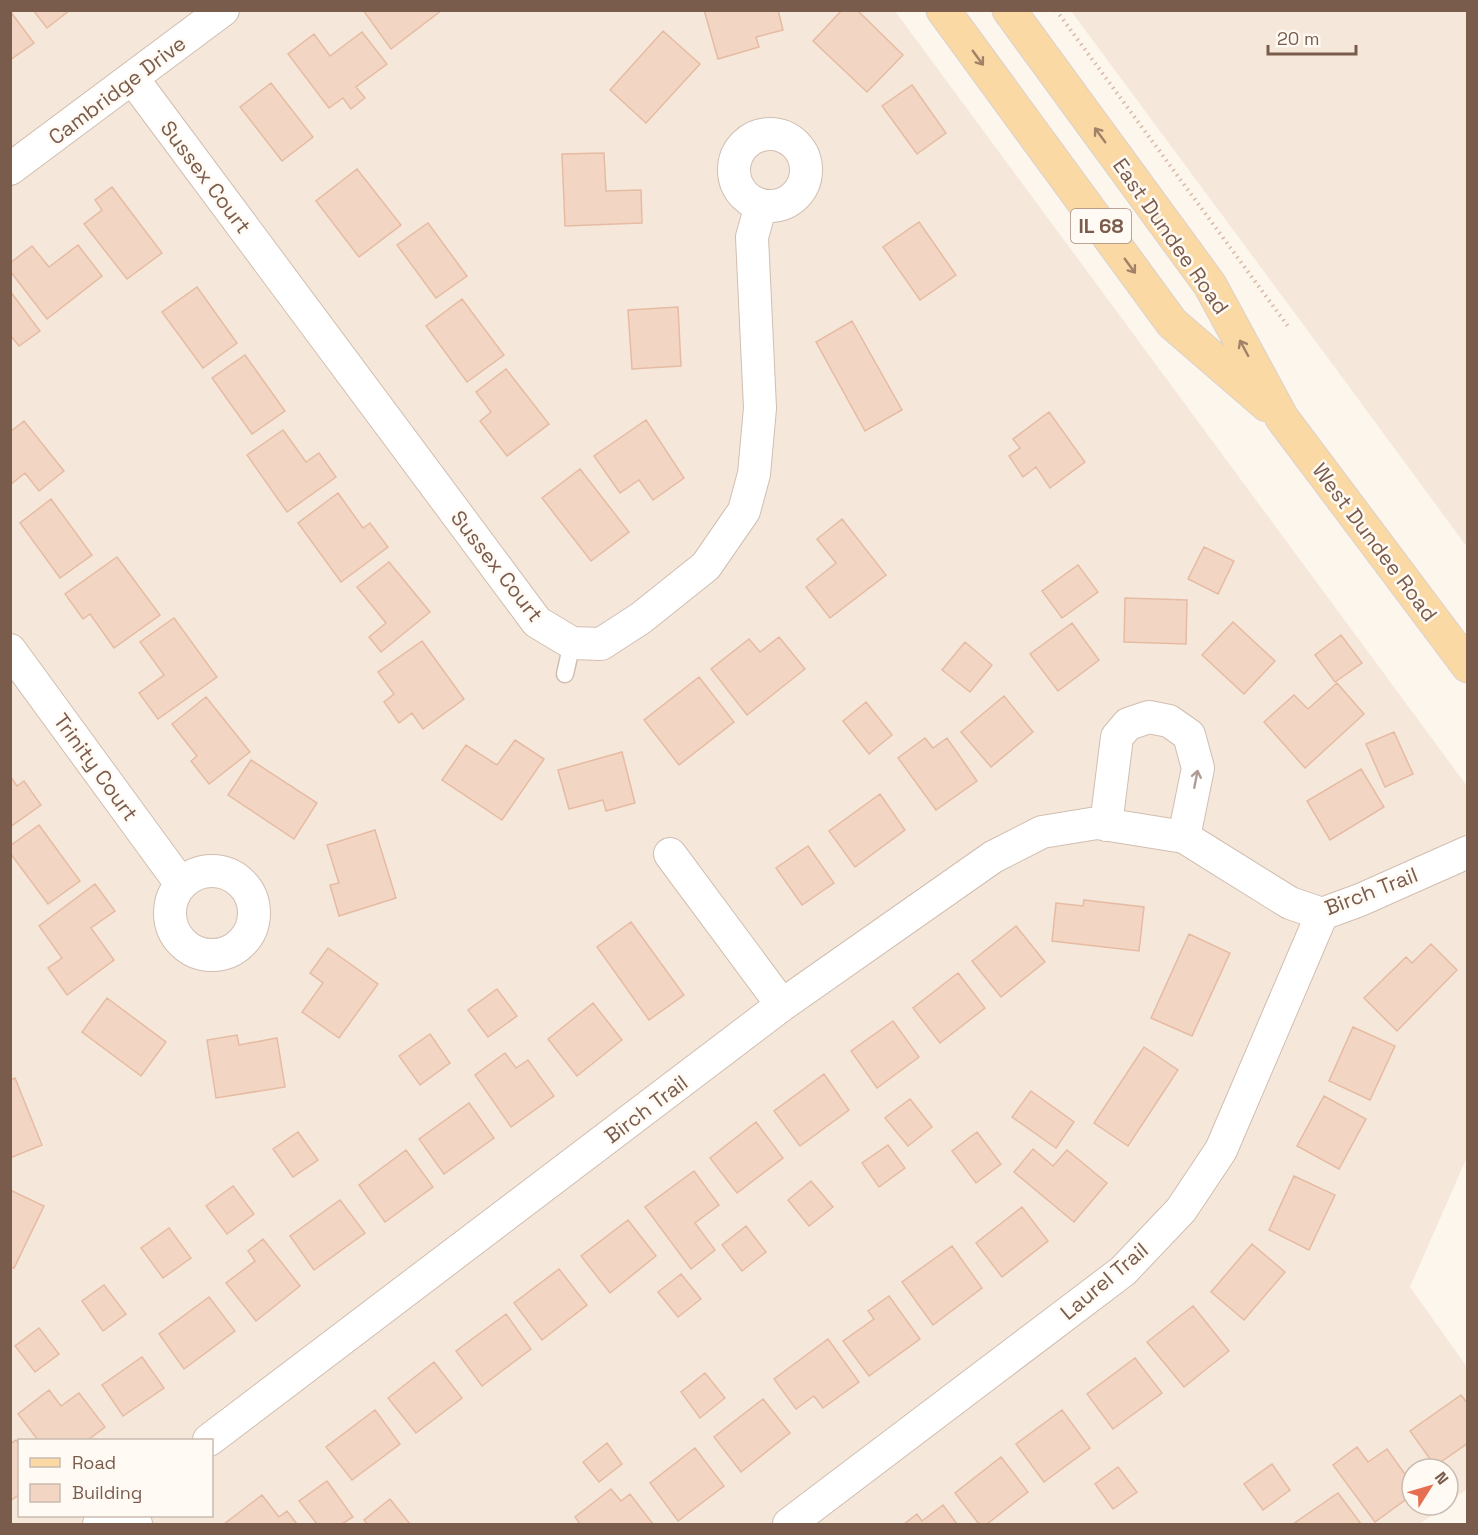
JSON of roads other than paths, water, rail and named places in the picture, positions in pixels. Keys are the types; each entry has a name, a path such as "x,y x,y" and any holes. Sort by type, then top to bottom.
{"main road":[{"name":"East Dundee Road","path":"943,10 1172,323 1282,418"},
{"name":"East Dundee Road","path":"1009,10 1210,285 1282,418"},
{"name":"West Dundee Road","path":"1282,418 1467,666"}],"street":[{"name":"Cambridge Drive","path":"10,169 223,10"},
{"name":"Sussex Court","path":"133,79 537,622 572,643"},
{"path":"572,643 601,644 641,618 705,566 744,511 754,474 760,408 752,237 761,205"},
{"name":"Trinity Court","path":"10,650 182,884"},
{"path":"1106,825 1118,737 1128,724 1149,717 1169,721 1189,735 1198,768 1184,837"},
{"name":"Birch Trail","path":"210,1439 782,1005 993,857 1042,832 1097,823 1184,837 1290,903 1322,914 1360,900 1467,852"},
{"path":"670,854 782,1005"},
{"name":"Laurel Trail","path":"789,1524 1123,1271 1181,1210 1221,1150 1322,914"}],"lane":[{"path":"565,674 572,643"}]}
